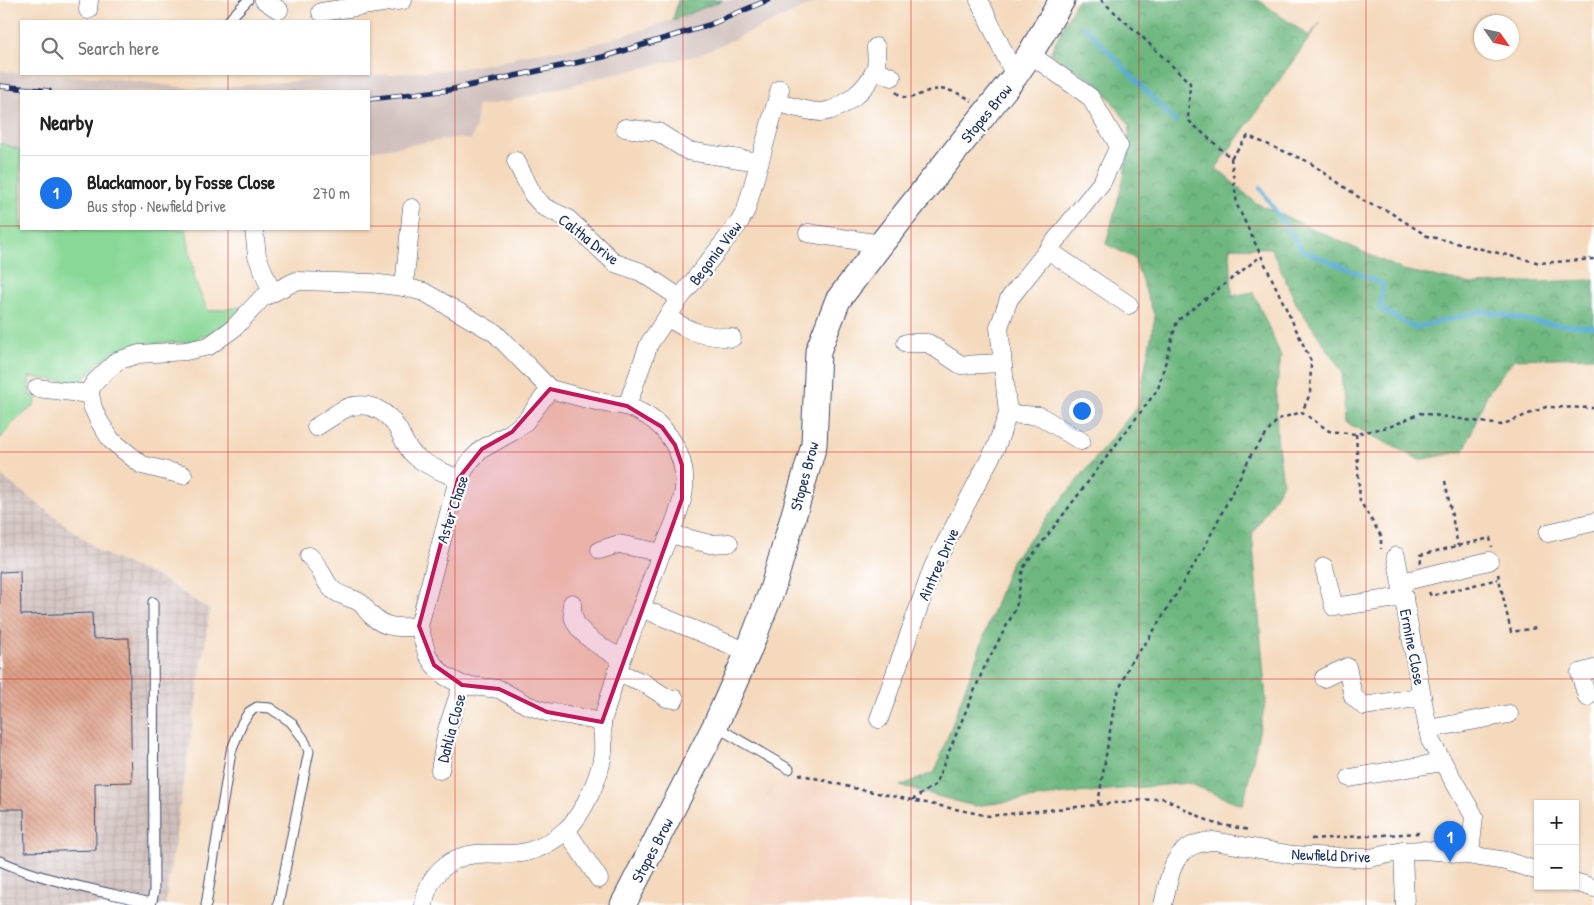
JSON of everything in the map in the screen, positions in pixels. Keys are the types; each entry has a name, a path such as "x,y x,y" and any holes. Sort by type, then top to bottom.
{"main road":[{"name":"Stopes Brow","path":"623,905 715,726 748,652 772,590 814,445 818,351 838,300 1015,76 1062,0"}],"street":[{"path":"264,0 279,10"},
{"path":"321,12 385,1 403,0"},
{"path":"979,0 1015,76"},
{"path":"876,47 875,70 892,77"},
{"name":"Aintree Drive","path":"879,719 933,568 996,447 1008,414 999,327 1008,299 1102,182 1119,146 1090,97 1030,54"},
{"name":"Begonia View","path":"627,406 649,344 680,298 739,223 746,210 778,96 821,112 839,108 853,98 875,70"},
{"path":"625,128 658,132 688,151 759,162"},
{"name":"Caltha Drive","path":"516,161 532,195 544,207 567,218 615,263 641,272 680,298"},
{"path":"404,287 412,208"},
{"path":"254,230 258,256 272,293"},
{"path":"808,233 881,244"},
{"path":"1048,250 1129,305"},
{"path":"183,475 142,465 111,440 99,421 90,394 91,388 117,361 139,354 186,351 209,346 234,328 262,298 296,281 371,282 424,292 495,333 550,389 608,404 627,406 651,418 669,435 679,454 682,465 684,487 682,499 620,665 602,722 603,752 598,776 579,814 566,830 547,844 526,852 478,854 455,859 442,868 433,879 425,895 424,905"},
{"path":"667,317 697,333 732,338"},
{"path":"906,343 928,343 961,365 1002,363"},
{"path":"36,388 90,394"},
{"name":"Aster Chase","path":"550,389 525,422 512,432 482,449 471,460 458,479 420,626 423,643 434,665 445,676 462,685 499,689 527,705 547,712 602,722"},
{"path":"316,427 348,407 373,406 382,410 388,416 413,455 458,479"},
{"path":"1008,414 1040,416 1081,441"},
{"path":"1548,533 1594,522"},
{"path":"670,534 710,544 730,542"},
{"path":"600,550 618,544 662,553"},
{"path":"309,556 318,565 330,588 362,604 374,619 387,625 403,628 420,626"},
{"name":"Ermine Close","path":"1396,556 1430,740 1474,816 1470,854"},
{"name":"Ermine Close","path":"1324,567 1334,607 1403,589 1424,576 1488,561"},
{"path":"572,603 572,616 577,626 620,665 644,683 667,698 675,699"},
{"path":"641,608 748,652"},
{"name":"Ermine Close","path":"1324,678 1346,667 1353,696 1364,706 1422,697"},
{"path":"1587,697 1580,673 1594,669"},
{"name":"Dahlia Close","path":"440,770 447,730 462,685"},
{"path":"1428,729 1509,714"},
{"path":"1350,778 1443,762"},
{"path":"566,830 599,879"},
{"name":"Newfield Drive","path":"1163,905 1176,858 1196,843 1214,841 1293,855 1370,858 1422,850 1470,854 1506,861 1534,870"},
{"path":"1403,852 1405,905"},
{"path":"1579,883 1594,888"}],"lane":[{"path":"229,20 248,0"},
{"path":"0,861 17,869 151,904 154,892 153,602"},
{"path":"206,905 231,752 242,723 249,712 257,707 270,708 291,722 303,738 309,752 278,905"},
{"path":"715,726 789,769"}],"path":[{"path":"1098,804 1115,700 1130,663 1148,640 1202,552 1252,453 1278,419 1302,412 1310,394 1311,361 1237,205 1231,158 1188,120 1190,83 1100,0"},
{"path":"892,77 895,91 904,98 934,90 946,90 967,98 987,112"},
{"path":"1231,158 1248,136 1309,162 1367,203 1388,211 1427,236 1540,263 1594,258"},
{"path":"912,800 936,785 983,670 1016,608 1023,568 1158,389 1177,321 1261,256"},
{"path":"1302,412 1329,431 1356,434 1392,426 1420,413 1501,424 1546,407 1594,408"},
{"path":"1356,434 1360,501 1381,536 1382,559 1396,556"},
{"path":"1445,481 1458,546"},
{"path":"1424,576 1431,596 1498,579"},
{"path":"789,769 795,773 852,788 989,816 1163,798 1213,823 1257,831"},
{"path":"1302,839 1426,834"}],"highlighted area":[{"path":"550,389 627,406 662,427 675,445 682,465 682,499 602,722 547,712 499,689 462,685 434,665 419,626 458,479 482,449 512,432"}],"shaded area":[{"path":"723,0 821,0 698,55 506,102 477,106 477,122 471,140 456,138 370,151 370,90 20,90 20,150 0,143 0,70 20,75 104,77 195,89 457,69 515,59 514,56 588,46 673,20"},
{"path":"0,475 102,553 160,578 210,610 165,905 0,905"},
{"path":"791,779 895,803 876,905 748,905 760,847 748,827 774,782 785,789"}],"green space":[{"path":"678,0 723,0 673,20"},
{"path":"1077,0 1258,0 1309,36 1320,23 1216,168 1256,203 1403,270 1472,284 1594,280 1594,357 1514,359 1487,394 1464,451 1420,460 1345,422 1342,371 1296,303 1271,248 1230,247 1232,296 1253,292 1281,356 1276,393 1277,438 1283,483 1252,534 1266,700 1243,805 1188,783 1066,794 974,806 900,786 935,772 1011,562 1138,406 1155,317 1134,258 1106,244 1124,177 1130,126 1100,85 1050,53"},
{"path":"0,143 20,150 20,230 186,230 196,284 208,311 241,307 228,323 202,337 187,342 135,344 114,352 99,363 83,380 72,382 29,377 30,396 37,396 34,405 12,424 0,439"}],"building":[{"path":"20,571 21,615 92,613 93,639 129,638 132,782 95,783 96,850 25,852 24,809 0,809 0,572"}],"waterway":[{"path":"1084,26 1176,122"},
{"path":"1260,188 1302,250 1383,284 1380,308 1414,328 1483,311 1542,323 1594,327"}],"railway":[{"path":"370,99 449,90 603,57 709,25 768,0"},
{"path":"0,86 39,90"}],"place":[{"name":"Blackamoor, by Fosse Close","path":"1450,862"}]}
